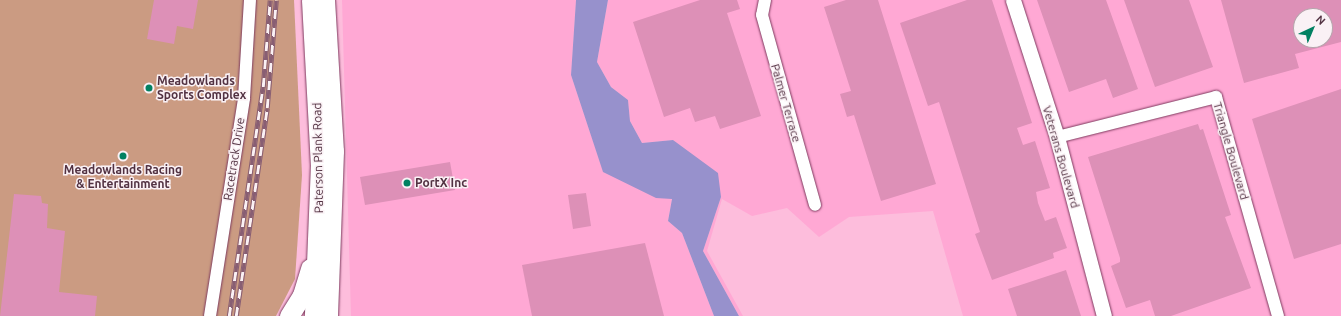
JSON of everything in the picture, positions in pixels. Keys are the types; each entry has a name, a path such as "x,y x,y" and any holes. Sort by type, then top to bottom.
{"main road":[{"name":"Paterson Plank Road","path":"311,0 319,128 319,236 314,316"},
{"name":"Paterson Plank Road","path":"325,0 334,159 328,316"},
{"path":"289,316 304,290 319,236"}],"street":[{"name":"Racetrack Drive","path":"210,316 244,98 250,0"},
{"name":"Palmer Terrace","path":"765,0 762,15 815,205"},
{"name":"Veterans Boulevard","path":"1013,0 1057,137 1104,316"},
{"name":"Triangle Boulevard","path":"1057,137 1216,97 1278,316"}],"shaded area":[{"name":"Meadowlands Sports Complex","path":"0,0 294,0 302,175 295,279 276,316 0,316"},
{"path":"342,0 576,0 571,75 603,171 672,198 668,221 682,233 714,316 351,316"},
{"path":"576,0 608,0 597,62 611,87 628,100 630,121 642,143 673,140 718,173 721,197 703,251 739,316 714,316 682,233 668,221 672,199 656,198 603,172 571,75"},
{"path":"608,0 1341,0 1341,316 963,316 933,211 849,217 819,237 787,208 752,216 722,199 707,251 743,316 739,316 703,251 721,197 673,140 642,143 630,121 628,100 611,87 597,62"}],"building":[{"path":"154,0 198,0 193,29 177,26 174,44 147,39"},
{"path":"700,0 737,0 740,9 727,13 761,116 720,129 715,116 695,122 690,108 664,117 633,22"},
{"path":"846,0 878,0 936,184 881,201 854,115 847,117 840,94 851,91 824,7"},
{"path":"967,0 992,0 1032,123 1017,128 1023,145 1035,141 1050,188 1036,192 1038,203 1045,221 1056,217 1067,248 1053,253 1054,258 992,280 975,234 980,232 939,102 928,106 900,23"},
{"path":"1037,0 1106,0 1138,89 1113,98 1106,79 1069,92"},
{"path":"1124,0 1189,0 1213,67 1155,87"},
{"path":"1221,0 1341,0 1341,42 1333,44 1333,8 1293,8 1293,48 1318,48 1295,54 1299,68 1244,83"},
{"path":"1341,89 1341,244 1294,259 1252,119"},
{"path":"1198,124 1200,130 1203,129 1231,215 1225,217 1251,288 1171,316 1155,316 1150,300 1126,308 1111,266 1120,262 1120,258 1088,157"},
{"name":"PortX Inc","path":"450,162 455,190 365,205 360,177"},
{"path":"586,193 591,226 573,229 568,195"},
{"path":"14,194 41,196 42,203 48,204 47,228 65,231 59,292 97,296 95,316 0,316"},
{"path":"645,243 664,316 532,316 522,265"},
{"path":"1066,270 1081,316 1017,316 1008,289"}],"railway":[{"path":"229,316 263,87 270,0"},
{"path":"236,316 267,108 276,0"}],"place":[{"name":"Meadowlands Sports Complex","path":"149,88"},
{"name":"Meadowlands Racing & Entertainment","path":"123,156"},
{"name":"PortX Inc","path":"407,183"}]}
